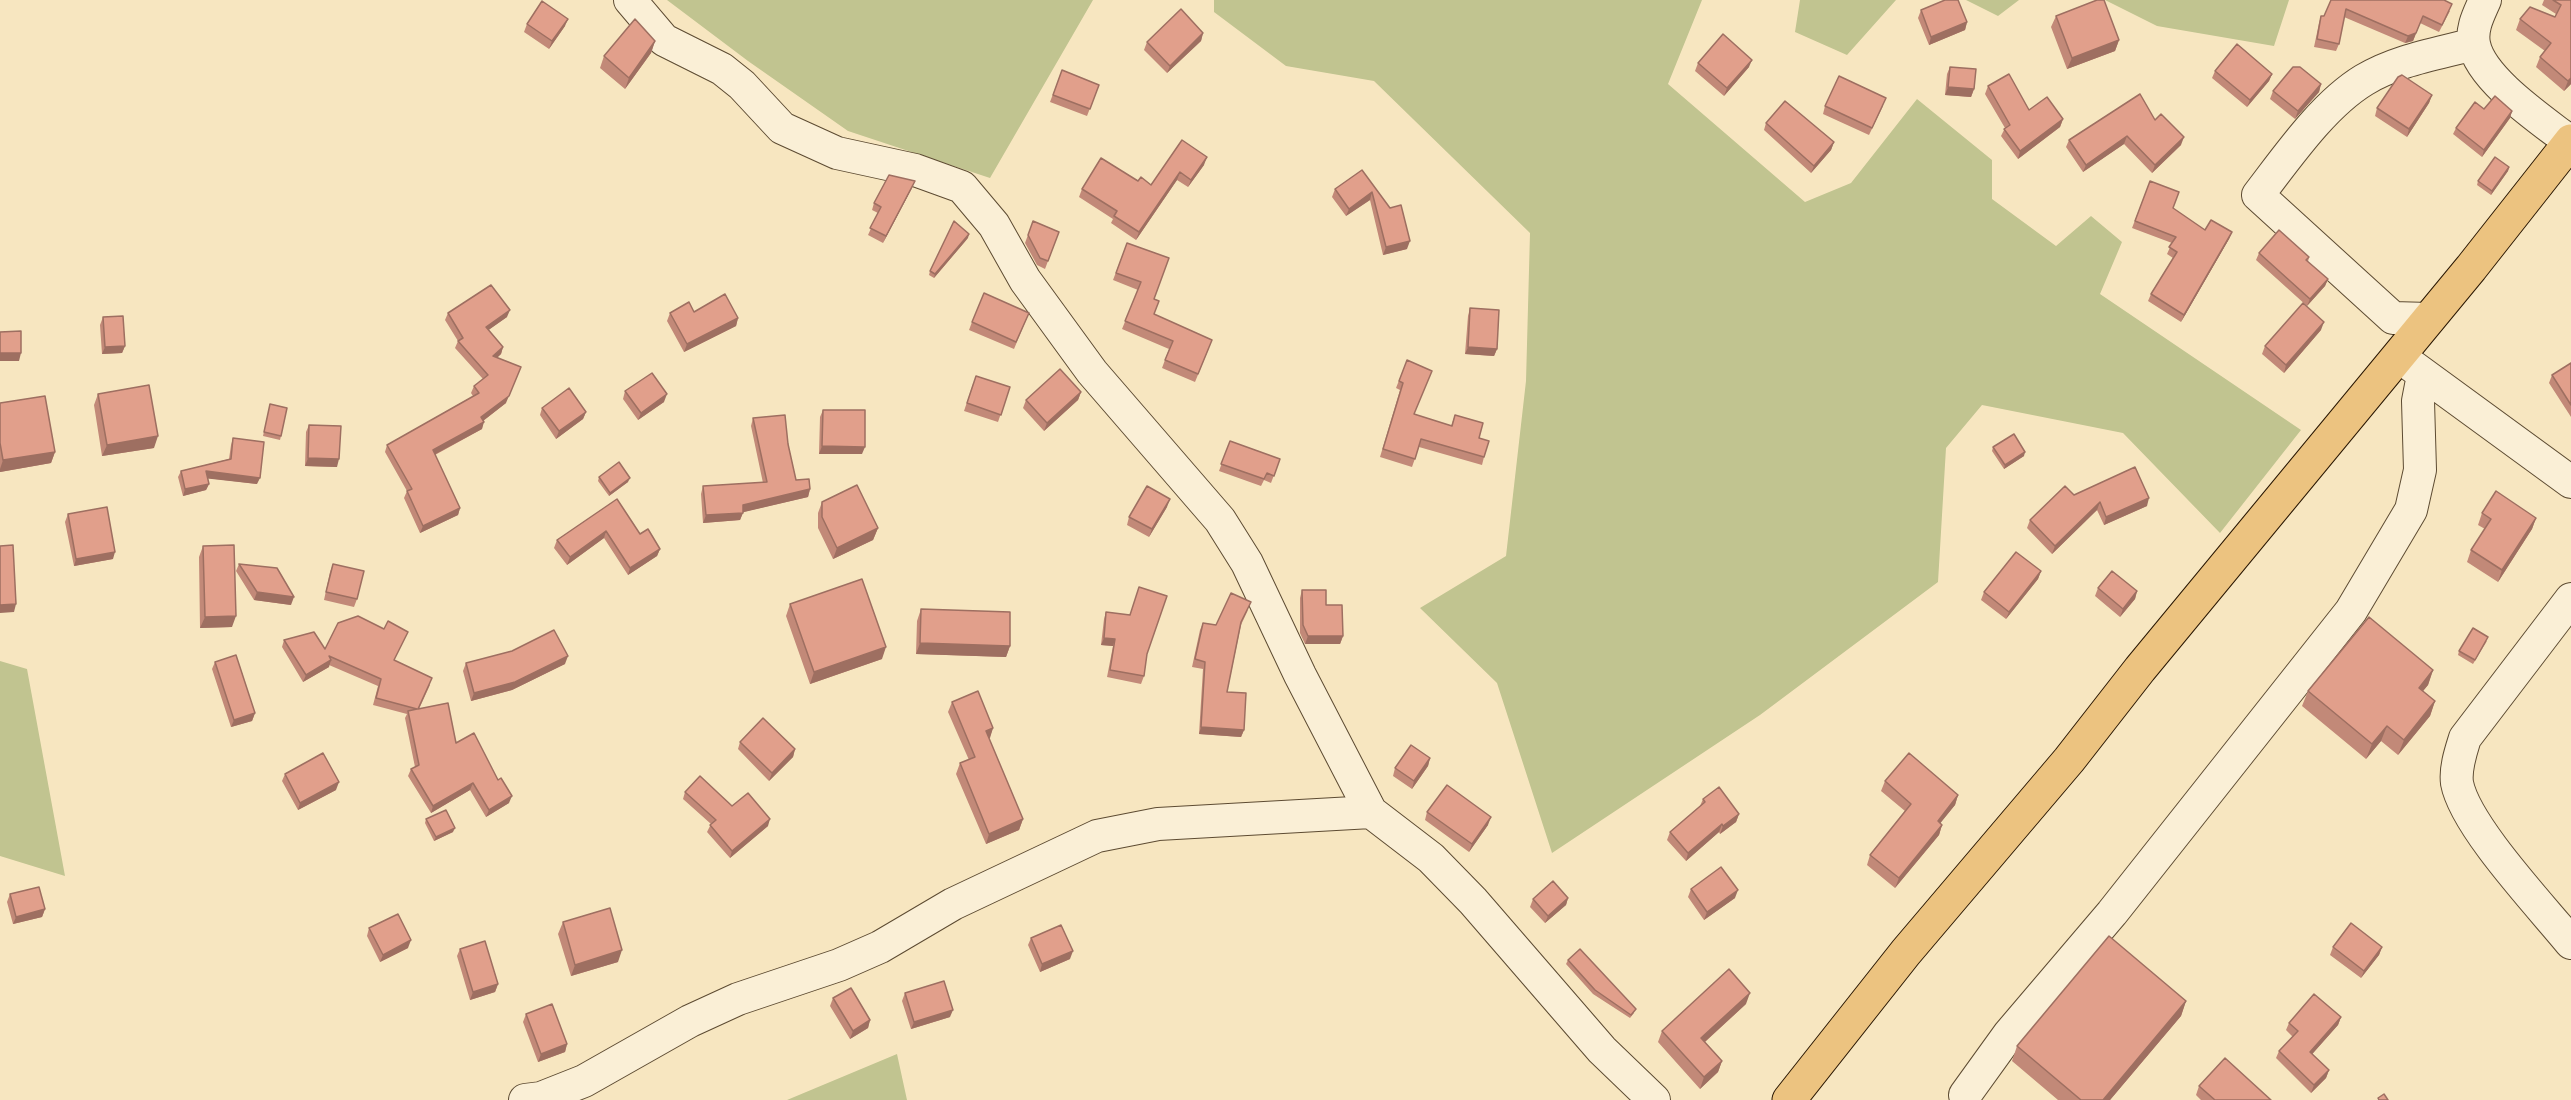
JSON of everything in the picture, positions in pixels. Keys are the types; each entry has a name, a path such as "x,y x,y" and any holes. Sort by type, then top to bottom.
{"main road":[{"path":"1789,1100 1906,952 2069,760 2140,669 2411,365 2429,319 2571,141"}],"street":[{"path":"630,0 664,40 722,69 742,85 782,128 837,153 915,170 962,187 994,225 1025,280 1092,372 1220,520 1247,563 1300,675 1371,812 1431,858 1473,901 1602,1050 1654,1100"},
{"path":"2485,0 2475,21 2474,44 2485,66 2512,98 2571,141"},
{"path":"2429,319 2393,318 2258,195 2339,98 2356,85 2400,64 2474,44"},
{"path":"2411,365 2571,483"},
{"path":"1965,1095 2010,1034 2112,913 2351,611 2411,510 2420,470 2418,401 2411,365"},
{"path":"2571,599 2465,738 2459,756 2457,782 2467,809 2487,840 2571,943"},
{"path":"525,1100 541,1098 584,1081 690,1021 738,999 839,965 880,947 953,904 1097,836 1158,824 1371,812"}],"green space":[{"path":"667,0 1093,0 990,178 848,131 748,61"},
{"path":"1214,0 1702,0 1668,84 1805,202 1851,183 1917,99 1992,160 1992,199 2056,246 2091,216 2122,242 2100,294 2301,430 2220,533 2123,433 1982,405 1946,448 1938,582 1760,715 1552,853 1497,683 1420,608 1506,556 1526,381 1530,233 1374,81 1286,66 1214,12"},
{"path":"1800,0 1896,0 1847,55 1795,32"},
{"path":"1966,0 2019,0 1998,16"},
{"path":"2105,0 2289,0 2274,46 2157,26"},
{"path":"0,661 27,669 65,876 0,856"},
{"path":"897,1054 907,1100 787,1100"}],"building":[{"path":"1945,0 1958,0 1967,22 1931,37 1921,10"},
{"path":"2097,0 2104,0 2119,40 2072,58 2056,16"},
{"path":"2331,0 2444,0 2452,4 2442,25 2423,16 2416,33 2408,36 2346,9 2339,44 2317,39 2321,16 2324,16"},
{"path":"2553,0 2571,0 2571,78 2568,81 2540,57 2551,43 2520,19 2530,7 2555,17 2561,5"},
{"path":"542,1 568,19 552,41 527,24"},
{"path":"1181,9 1203,33 1170,66 1147,42"},
{"path":"635,19 655,41 629,78 604,56"},
{"path":"1723,34 1752,60 1727,88 1698,63"},
{"path":"2237,44 2272,74 2250,100 2215,71"},
{"path":"1950,67 1976,69 1974,89 1948,87"},
{"path":"2293,67 2300,67 2321,84 2298,111 2273,91"},
{"path":"1062,70 1099,85 1090,109 1053,95"},
{"path":"2009,74 2029,110 2047,97 2063,119 2020,151 2004,129 2010,125 1988,86"},
{"path":"2402,75 2432,95 2409,129 2377,108 2398,77"},
{"path":"1839,76 1886,98 1872,128 1825,106"},
{"path":"2140,94 2155,120 2161,114 2184,137 2155,165 2127,136 2086,165 2069,140"},
{"path":"2495,96 2512,111 2484,150 2456,128 2475,102 2484,109"},
{"path":"1785,101 1834,142 1814,166 1766,123"},
{"path":"1182,140 1207,157 1191,180 1180,172 1139,232 1114,216 1117,211 1082,189 1101,158 1138,181 1141,177 1151,185"},
{"path":"2495,157 2509,167 2492,191 2478,181"},
{"path":"1362,170 1390,208 1401,205 1410,241 1386,247 1372,192 1349,209 1335,189"},
{"path":"889,175 915,181 886,236 870,228 881,207 874,203"},
{"path":"2150,181 2179,192 2173,208 2205,230 2211,220 2232,232 2184,315 2151,294 2177,252 2169,247 2176,237 2135,221"},
{"path":"954,221 969,234 935,274 930,271"},
{"path":"1033,221 1059,232 1048,261 1040,258 1028,235"},
{"path":"2279,230 2309,257 2306,260 2328,279 2310,299 2259,253"},
{"path":"1127,243 1169,258 1154,299 1159,301 1154,314 1212,340 1198,374 1165,360 1173,341 1125,321 1141,282 1116,273"},
{"path":"491,285 510,310 486,327 503,347 493,356 521,367 509,396 481,417 484,422 433,450 460,508 423,526 407,491 412,489 387,445 479,393 474,386 488,375 458,341 463,338 448,313"},
{"path":"984,293 1029,313 1016,342 972,322"},
{"path":"725,294 738,318 687,344 670,313 689,302 694,312"},
{"path":"2303,303 2324,322 2286,365 2265,346"},
{"path":"1470,308 1499,310 1497,349 1468,347"},
{"path":"123,316 125,346 105,347 103,317"},
{"path":"21,331 21,353 0,353 0,332"},
{"path":"1407,360 1432,371 1414,414 1452,426 1455,415 1483,423 1479,438 1489,441 1484,457 1421,439 1415,459 1383,449 1403,383 1399,381"},
{"path":"2571,363 2571,405 2552,375"},
{"path":"1060,369 1081,392 1047,423 1026,400"},
{"path":"652,373 667,394 641,413 625,391"},
{"path":"976,376 1010,387 1001,415 967,403"},
{"path":"149,385 158,436 107,445 98,394"},
{"path":"569,388 586,412 559,431 542,408"},
{"path":"45,396 55,452 3,460 0,443 0,403"},
{"path":"270,404 287,408 281,436 264,432"},
{"path":"823,410 865,410 865,447 822,446"},
{"path":"785,415 788,444 796,480 809,479 810,489 743,505 743,513 706,515 703,486 767,482 753,418"},
{"path":"309,425 341,426 339,459 308,458"},
{"path":"2014,434 2025,452 2005,465 1993,447"},
{"path":"233,438 264,442 260,478 206,471 209,484 185,489 181,471 231,459"},
{"path":"1230,441 1280,459 1274,476 1267,473 1264,479 1221,464"},
{"path":"619,462 630,478 610,493 599,477"},
{"path":"2135,467 2149,498 2106,517 2100,502 2055,546 2030,520 2065,486 2074,495"},
{"path":"857,485 878,528 837,548 822,517 822,502"},
{"path":"1147,486 1170,499 1152,529 1129,517"},
{"path":"2496,491 2536,518 2502,570 2471,550 2491,519 2482,513"},
{"path":"617,499 640,534 648,529 660,549 630,568 606,531 570,557 557,540"},
{"path":"107,507 115,552 76,559 68,514"},
{"path":"13,545 16,604 0,605 0,546"},
{"path":"234,545 236,616 205,617 203,546"},
{"path":"2016,552 2041,571 2009,612 1984,592"},
{"path":"239,564 277,568 294,597 257,592"},
{"path":"333,564 364,571 357,599 326,592"},
{"path":"2112,571 2137,591 2123,609 2098,588"},
{"path":"862,579 886,647 814,672 790,604"},
{"path":"1139,587 1167,596 1147,654 1144,676 1110,670 1115,639 1104,638 1106,612 1130,615"},
{"path":"1302,590 1326,590 1326,605 1342,605 1343,636 1308,636 1303,625"},
{"path":"1231,593 1251,602 1241,622 1227,692 1246,693 1244,730 1201,727 1205,662 1195,659 1203,623 1216,625"},
{"path":"921,609 1010,612 1010,646 920,643"},
{"path":"358,616 384,629 388,621 408,632 394,660 432,678 418,709 448,703 456,743 474,733 498,780 501,778 512,796 489,810 473,783 433,806 411,769 419,765 408,711 417,709 376,698 381,679 329,656 331,660 306,675 284,640 314,632 325,649 338,623"},
{"path":"2369,617 2433,670 2419,688 2435,701 2404,740 2387,726 2372,744 2308,691"},
{"path":"2473,628 2488,637 2475,660 2459,651"},
{"path":"554,630 568,656 515,682 474,693 466,663 512,651"},
{"path":"236,655 255,713 234,720 215,662"},
{"path":"978,691 993,728 986,731 1023,819 989,834 960,763 975,757 952,702"},
{"path":"763,718 795,749 772,773 740,742"},
{"path":"1411,745 1430,758 1414,781 1395,768"},
{"path":"323,753 339,782 300,803 285,774"},
{"path":"1909,753 1958,795 1938,821 1942,825 1899,878 1870,855 1911,804 1885,781"},
{"path":"700,776 732,806 748,793 770,819 732,851 710,825 716,820 685,792"},
{"path":"1447,785 1491,817 1472,844 1427,812"},
{"path":"1719,787 1739,814 1723,826 1722,824 1688,853 1670,832 1705,802 1703,799"},
{"path":"446,810 455,828 436,837 426,819"},
{"path":"1721,867 1738,890 1707,912 1691,889"},
{"path":"1553,881 1568,898 1548,916 1533,899"},
{"path":"39,887 45,909 16,917 10,894"},
{"path":"610,908 622,950 575,965 563,922"},
{"path":"398,914 411,940 383,955 369,928"},
{"path":"2351,923 2382,947 2364,971 2333,947"},
{"path":"1061,925 1073,951 1042,964 1031,938"},
{"path":"2109,936 2186,1001 2103,1100 2081,1100 2017,1046"},
{"path":"485,941 498,984 473,992 460,949"},
{"path":"1580,949 1636,1009 1631,1015 1595,990 1568,960"},
{"path":"1729,969 1750,993 1701,1038 1722,1061 1704,1077 1662,1031"},
{"path":"944,981 953,1010 914,1022 905,993"},
{"path":"851,988 870,1020 853,1031 833,998"},
{"path":"2314,994 2341,1017 2310,1052 2329,1070 2314,1085 2279,1051 2298,1031 2289,1023"},
{"path":"552,1004 567,1044 541,1054 526,1014"},
{"path":"2225,1058 2271,1100 2215,1100 2199,1086"},
{"path":"2384,1094 2388,1100 2379,1100 2378,1098"}]}
